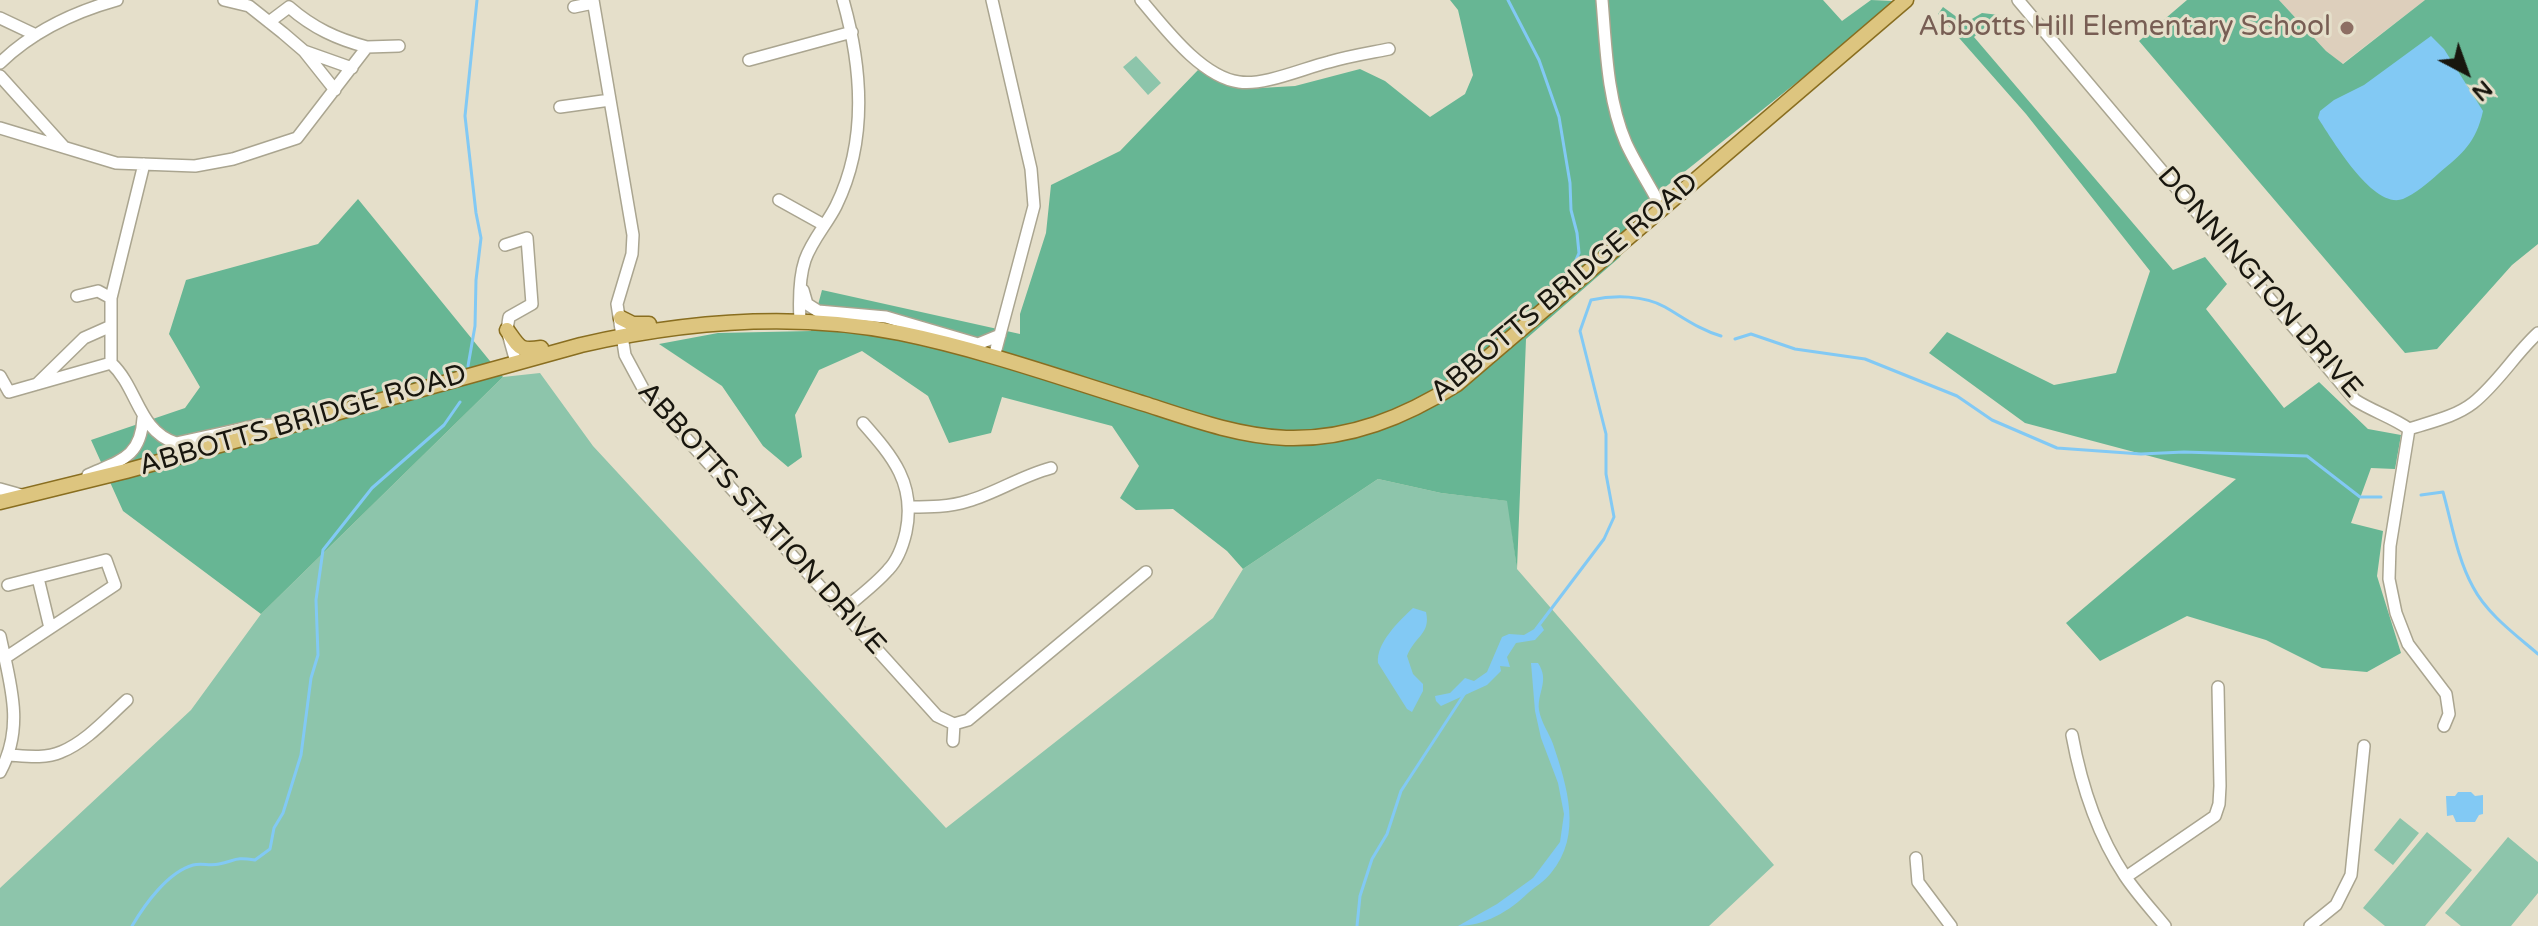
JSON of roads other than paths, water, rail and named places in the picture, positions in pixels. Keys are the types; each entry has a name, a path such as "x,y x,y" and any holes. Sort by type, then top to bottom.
{"main road":[{"name":"ABBOTTS BRIDGE ROAD","path":"0,502 581,345 622,336 749,320 800,321 899,333 994,357 1252,435 1317,437 1359,430 1424,405 1457,384 1906,0"},
{"name":"ABBOTTS BRIDGE ROAD","path":"621,318 639,325 690,316 702,325"},
{"name":"ABBOTTS BRIDGE ROAD","path":"507,330 519,347 525,350 573,339 580,341 581,345"}],"street":[{"path":"0,63 20,44 89,4 117,0"},
{"path":"224,0 249,6 269,22 304,51 335,90"},
{"path":"800,321 805,259 836,206 858,134 861,104 852,32 843,0"},
{"path":"992,0 1031,169 1034,206 994,357"},
{"path":"1141,0 1186,53 1239,82 1260,80 1389,49"},
{"path":"1602,0 1615,110 1626,143 1662,209"},
{"name":"DONNINGTON DRIVE","path":"2018,0 2355,400 2409,429"},
{"name":"ABBOTTS STATION DRIVE","path":"574,7 593,1 633,235 632,254 617,304 625,355 646,394 937,716 954,724"},
{"path":"269,22 289,7 306,22 337,39 367,47 399,46"},
{"path":"0,18 36,35"},
{"path":"749,60 852,32"},
{"path":"0,128 116,163 195,166 244,156 297,138 367,47"},
{"path":"304,51 352,68"},
{"path":"0,76 64,147"},
{"path":"560,107 610,100"},
{"path":"144,164 111,298 111,363 129,384 143,418 157,433 176,443 254,426 291,424"},
{"path":"779,200 824,225"},
{"path":"501,367 508,357 509,317 532,304 527,238 505,245"},
{"path":"801,283 807,304 818,311 886,317 978,344 1000,335"},
{"path":"77,296 98,291 111,298"},
{"path":"36,384 84,338 111,326"},
{"path":"507,330 516,362"},
{"path":"2444,726 2449,714 2446,694 2408,644 2396,613 2389,579 2390,546 2409,429 2459,412 2473,403 2536,338"},
{"path":"0,376 9,392 111,363"},
{"path":"71,485 125,459 137,444 143,418"},
{"path":"842,611 897,558 910,507 902,475 888,452 863,423"},
{"path":"910,507 971,500 1025,475 1051,468"},
{"name":"ABBOTTS BRIDGE ROAD","path":"0,489 26,496"},
{"path":"5,658 115,585 106,560 8,585"},
{"path":"953,741 954,724 968,720 1007,690 1146,572"},
{"path":"38,578 50,628"},
{"path":"0,636 15,722 9,755 0,772"},
{"path":"2126,877 2215,816 2220,786 2218,687"},
{"path":"9,755 35,756 61,752 81,740 127,700"},
{"path":"2072,735 2078,767 2097,822 2126,877 2165,926"},
{"path":"2310,926 2336,905 2351,875 2364,746"},
{"path":"1916,858 1918,882 1951,926"}],"water":[{"path":"2431,36 2444,49 2483,111 2472,140 2461,154 2417,191 2403,199 2391,200 2379,194 2354,170 2318,118 2320,111 2334,100 2364,85"},
{"path":"1413,608 1426,612 1427,619 1424,630 1407,656 1413,674 1423,684 1423,691 1412,712 1378,663 1378,655 1395,626"},
{"path":"1541,625 1544,630 1535,640 1516,643 1507,657 1510,667 1500,666 1501,671 1487,685 1441,706 1436,701 1435,696 1450,693 1465,678 1474,681 1487,672 1502,637 1524,635"},
{"path":"1531,663 1538,663 1543,675 1539,710 1567,793 1567,843 1549,876 1513,906 1487,920 1458,926 1497,904 1533,878 1560,842 1564,814 1558,783 1541,738 1535,711"},
{"path":"2458,792 2483,795 2483,814 2475,822 2456,822 2453,815 2447,816 2446,796 2455,796"}],"waterway":[{"path":"468,366 475,326 481,238 465,116 477,0"},
{"path":"1508,0 1539,60 1559,117 1579,253 1572,269"},
{"path":"1591,300 1609,297 1648,300 1721,336"},
{"path":"1536,629 1604,539 1614,517 1606,474 1606,434 1580,331 1591,300"},
{"path":"1735,339 1751,334 1795,349 1865,359 1957,396 1992,420 2057,448 2141,454 2184,452 2307,456 2360,497 2381,497"},
{"path":"132,926 158,890 175,874 193,865 255,860 270,849 274,828 283,813 301,755 311,678 318,655 316,600 323,550 372,488 444,425 460,402"},
{"path":"2421,495 2443,492 2459,553 2473,587 2494,615 2538,654"},
{"path":"1357,926 1360,896 1372,859 1387,834 1401,791 1465,693"}],"place":[{"name":"Abbotts Hill Elementary School","path":"2347,28"}]}
